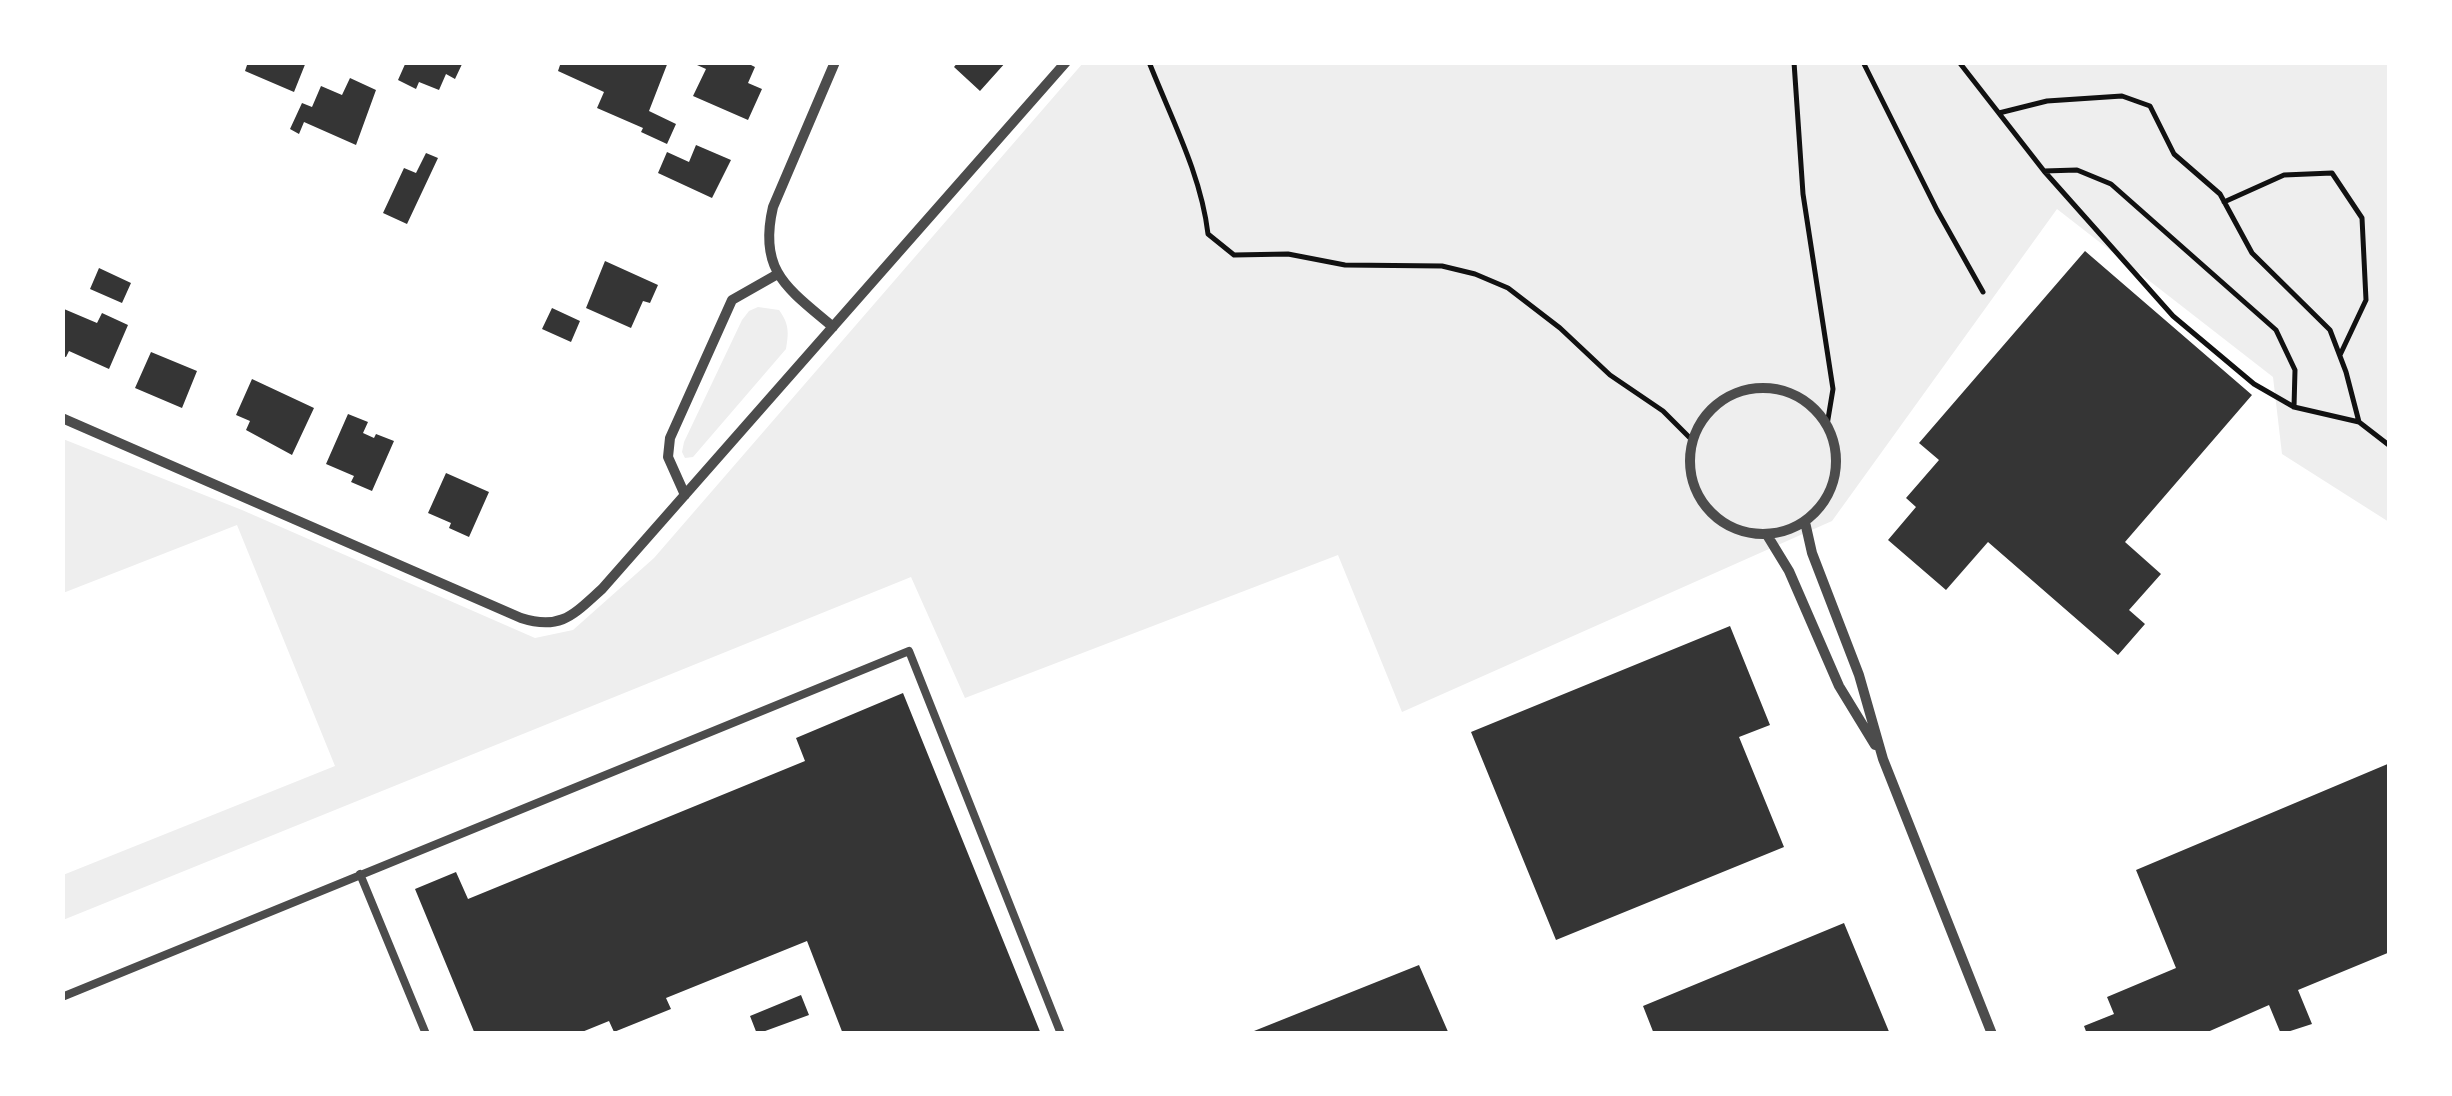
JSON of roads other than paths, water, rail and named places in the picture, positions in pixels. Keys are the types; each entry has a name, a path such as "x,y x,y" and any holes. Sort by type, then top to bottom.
{"street":[{"path":"833,327 776,275 768,249 768,231 773,206 835,62"},
{"path":"62,418 538,624 573,616 602,589 1066,62"},
{"path":"684,495 668,458 670,438 732,300 776,275"},
{"path":"1767,388 1791,393 1812,406 1828,425 1837,460 1835,478 1828,495 1805,522 1767,535 1744,532 1722,523 1705,507 1693,487 1689,464 1692,440 1703,418 1720,401 1743,390 1767,388"},
{"path":"1805,522 1812,553 1859,676 1883,759 1992,1034"},
{"path":"1767,535 1789,572 1839,686 1883,759"}],"lane":[{"path":"62,997 909,651 1060,1034"},
{"path":"360,874 426,1034"}]}
